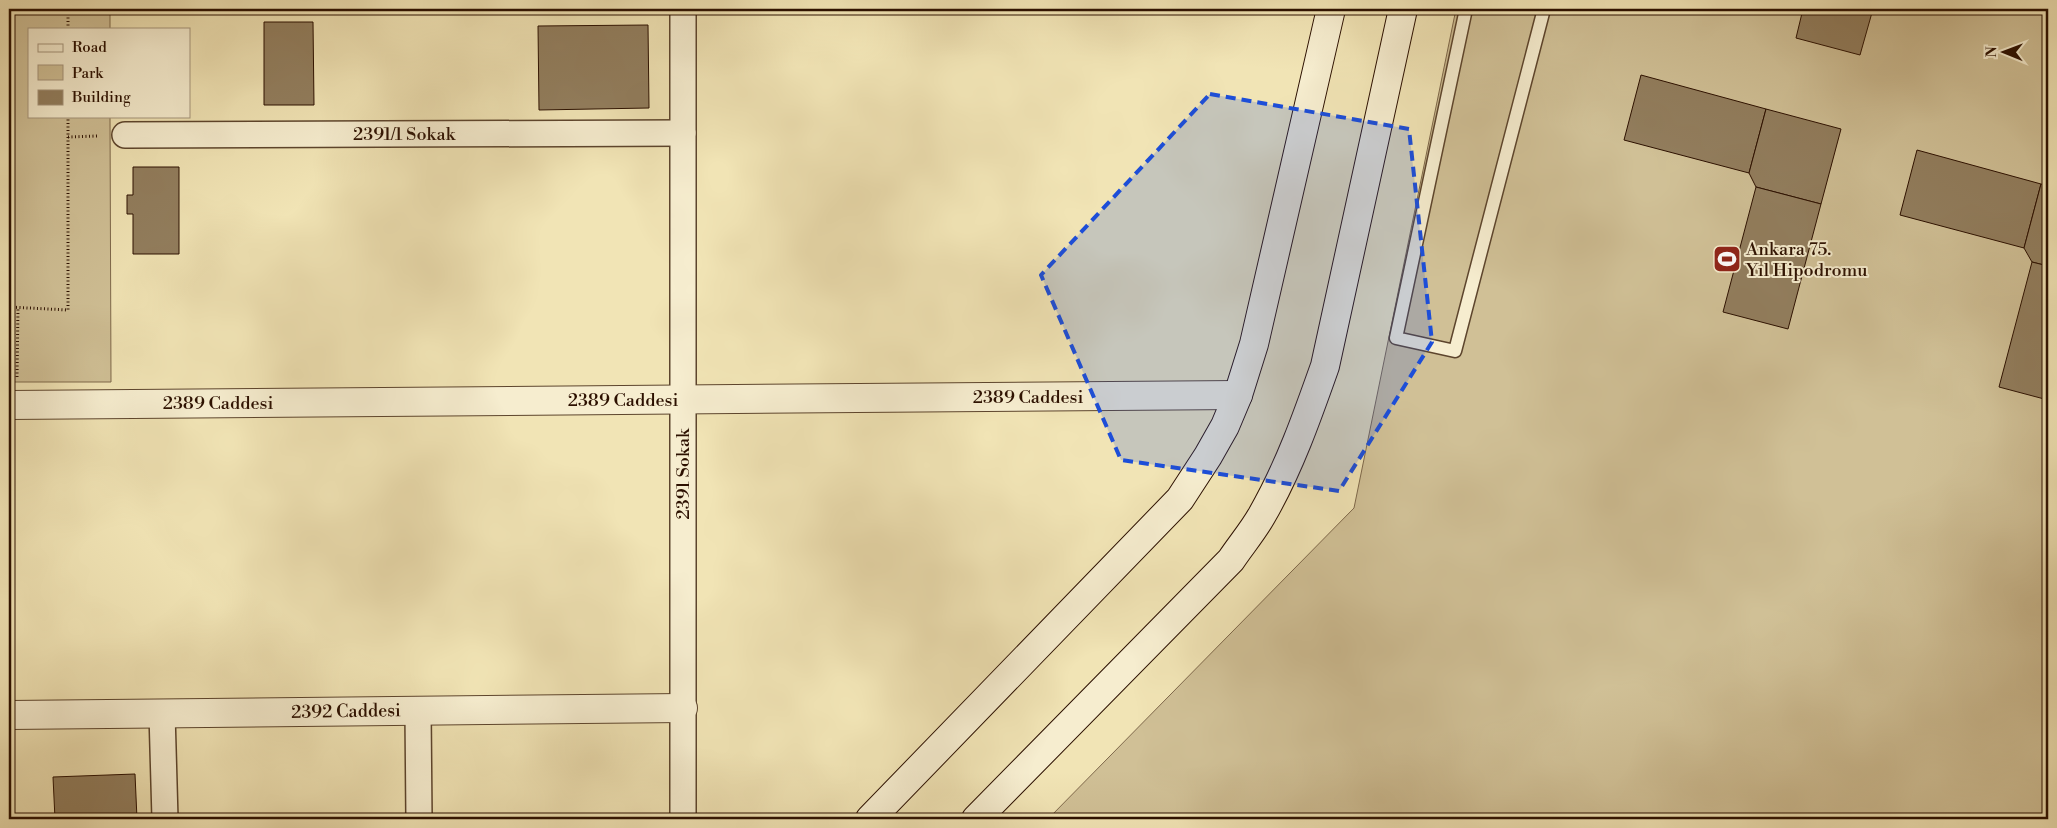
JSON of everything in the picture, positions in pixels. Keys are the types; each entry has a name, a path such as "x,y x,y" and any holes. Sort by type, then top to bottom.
{"main road":[{"path":"870,819 1180,499 1208,456 1238,395 1254,344 1331,9"},
{"path":"976,819 1231,560 1261,517 1269,502 1308,415 1325,366 1403,9"},
{"name":"2389 Caddesi","path":"13,405 1238,395"},
{"name":"2392 Caddesi","path":"9,715 683,708"}],"street":[{"name":"2391 Sokak","path":"683,9 684,819"},
{"name":"2391/1 Sokak","path":"124,135 683,132"},
{"path":"418,711 420,819"},
{"path":"162,714 165,819"}],"lane":[{"path":"1466,9 1396,338 1454,351 1544,9"}],"path":[{"path":"68,9 68,28"},
{"path":"9,307 68,310 68,118"},
{"path":"13,405 18,307"}],"highlighted area":[{"path":"1210,94 1409,129 1432,342 1339,491 1121,460 1041,275"}],"green space":[{"path":"9,9 110,9 110,28 28,28 28,118 110,118 111,382 9,382"},
{"name":"Ankara 75. Yıl Hipodromu","path":"1456,9 2048,9 2048,819 1048,819 1354,508"}],"building":[{"path":"1803,9 1873,9 1860,55 1796,38"},
{"path":"264,22 313,22 314,105 264,105"},
{"path":"648,25 649,108 539,110 538,26"},
{"path":"1641,75 1766,109 1749,173 1624,140"},
{"path":"1766,109 1841,129 1821,204 1756,187 1749,173"},
{"path":"1917,150 2041,184 2024,248 1900,215"},
{"path":"133,167 179,167 179,254 133,254 133,214 127,214 127,195 133,195"},
{"path":"2041,184 2048,186 2048,266 2032,262 2024,248"},
{"path":"1756,187 1821,204 1788,329 1723,312"},
{"path":"2032,262 2048,266 2048,400 1999,387"},
{"path":"135,774 137,819 55,819 53,777"}],"place":[{"name":"Ankara 75. Yıl Hipodromu","path":"1727,259"}]}
